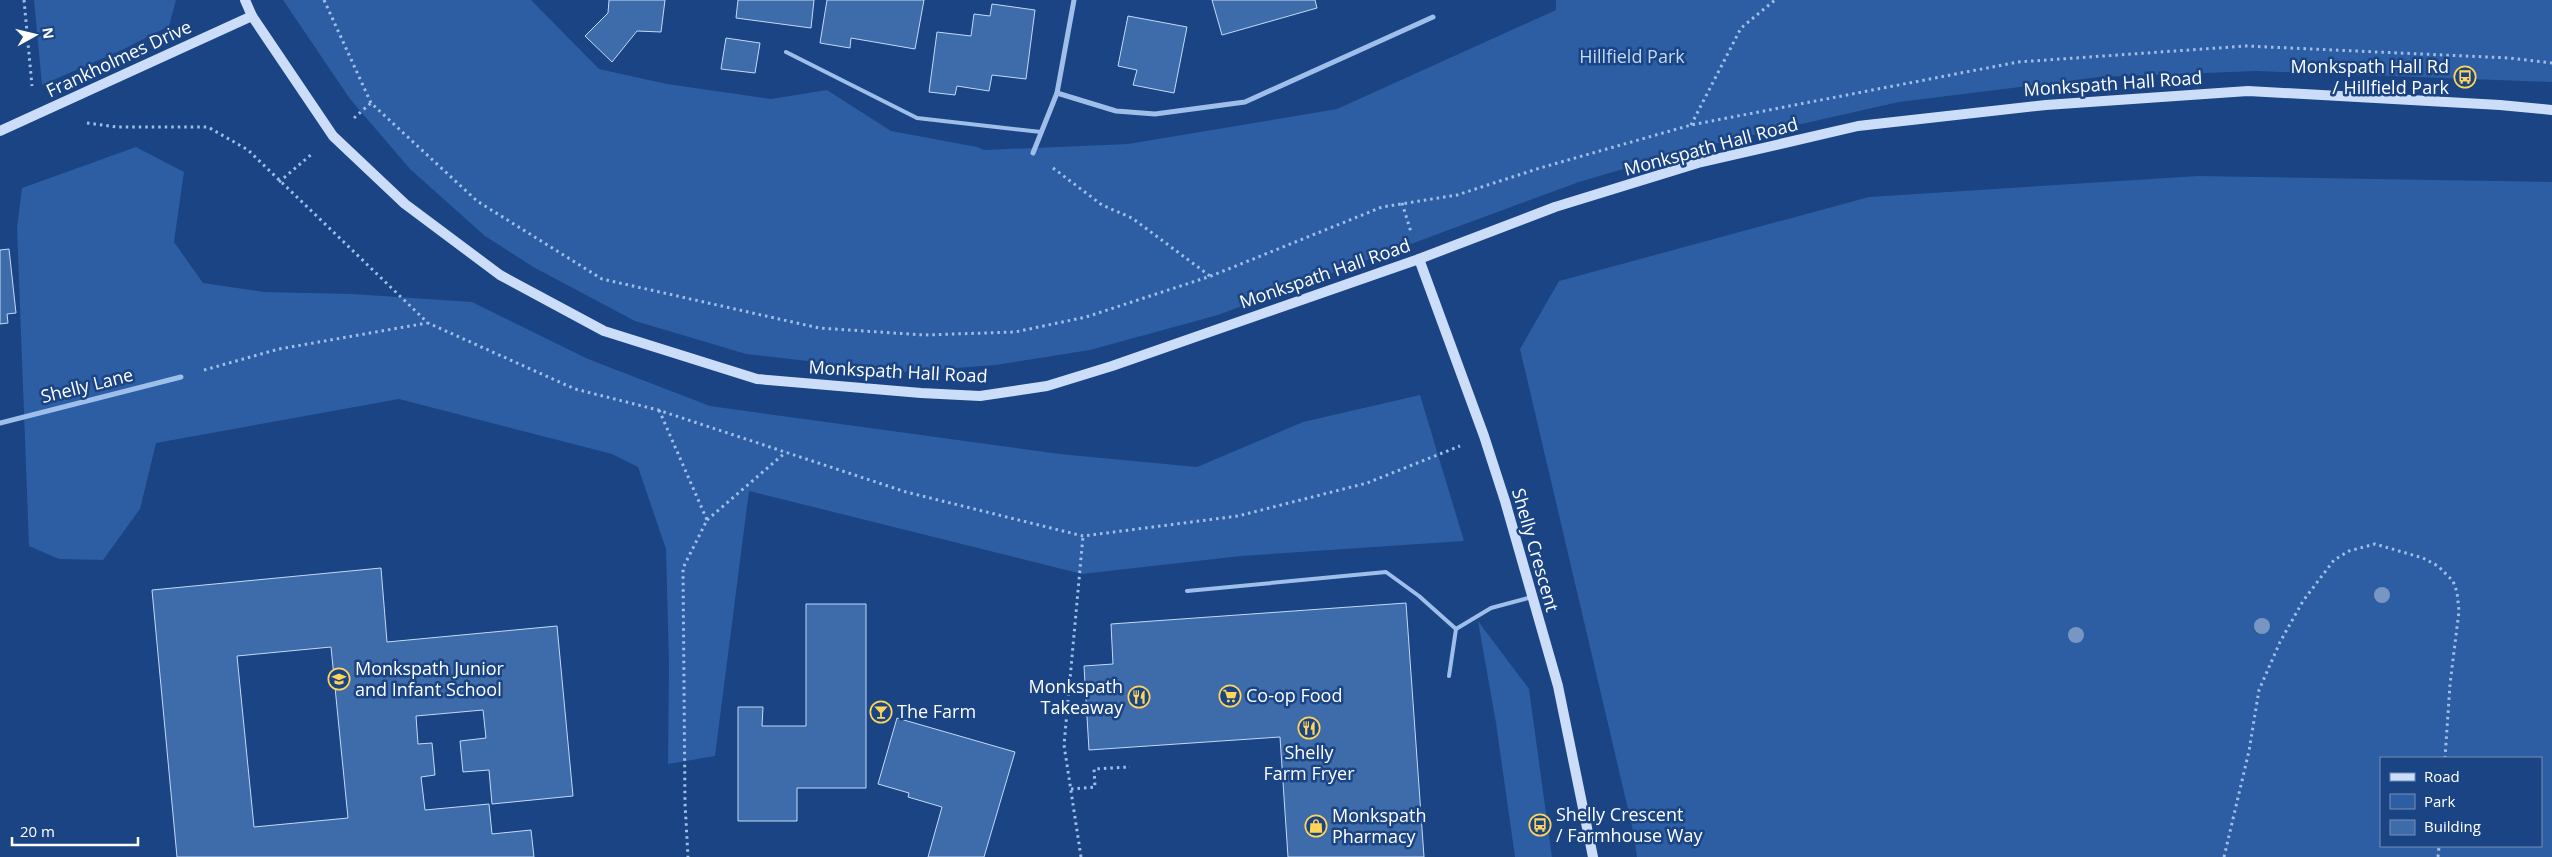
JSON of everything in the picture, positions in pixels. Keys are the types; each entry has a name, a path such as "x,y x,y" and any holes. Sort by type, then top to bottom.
{"street":[{"name":"Monkspath Hall Road","path":"245,0 252,16 334,136 405,204 500,275 604,331 757,379 980,396 1047,386 1121,362 1419,259 1555,207 1698,163 1858,126 2046,105 2248,91 2500,105 2552,110"},
{"path":"1033,153 1057,93 1074,0"},
{"name":"Frankholmes Drive","path":"0,132 252,16"},
{"path":"1057,93 1116,112 1155,114 1245,102 1433,17"},
{"name":"Shelly Crescent","path":"1419,259 1484,436 1558,686 1593,857"},
{"name":"Shelly Lane","path":"0,423 181,377"}],"lane":[{"path":"786,52 917,118 1042,132"},
{"path":"1187,591 1386,572 1419,596 1456,629"},
{"path":"1456,629 1491,608 1532,597"},
{"path":"1449,676 1456,629"}],"path":[{"path":"24,0 36,115"},
{"path":"324,0 371,103 477,201 602,279 820,328 924,335 1015,332 1086,317 1211,276 1382,207 1457,195 1540,168 1691,126 2018,62 2246,46 2509,58 2552,63"},
{"path":"1766,0 1767,6"},
{"path":"1691,126 1741,28 1775,0"},
{"path":"81,122 117,127 208,127 248,150 279,182 428,322 575,389 658,410 906,492 1083,536 1238,516 1367,483 1484,436"},
{"path":"1033,153 1102,205 1132,218 1211,276"},
{"path":"181,377 279,349 428,322"},
{"path":"658,410 706,520"},
{"path":"688,857 685,802 683,568 706,520 786,452"},
{"path":"1081,857 1064,745 1083,536"},
{"path":"2224,857 2249,751 2259,690 2280,642 2303,601 2334,560 2349,551 2375,544 2423,558 2438,566 2453,582 2457,592 2459,611 2450,684 2445,757"},
{"path":"1071,789 1095,787 1094,769 1130,767"}],"green space":[{"path":"34,0 176,0 169,26 124,49 42,85"},
{"name":"Hillfield Park","path":"283,0 531,0 599,69 667,84 771,99 827,90 891,131 977,147 984,150 1128,144 1337,109 1556,10 1556,0 2552,0 2552,82 2257,71 2099,77 1899,102 1691,149 1579,182 1218,315 1090,350 996,365 903,372 746,354 635,321 535,268 485,236 410,169 350,99"},
{"path":"136,147 184,172 174,242 203,283 264,292 352,294 472,302 588,359 710,406 1060,454 1197,467 1303,422 1420,395 1464,541 1241,556 1082,574 749,491 715,756 668,764 669,665 666,549 638,467 612,454 399,399 156,443 140,509 103,560 59,559 29,546 17,228 22,188"},
{"path":"2198,176 2552,182 2552,857 1637,857 1632,826 1520,349 1559,281 1869,197"},
{"path":"1478,621 1529,689 1552,857 1515,857 1496,723"}],"building":[{"path":"609,0 665,0 661,32 637,31 612,62 585,36 608,13"},
{"path":"738,0 814,0 811,28 736,18"},
{"path":"827,0 924,0 915,49 851,38 850,48 820,43"},
{"path":"1212,0 1315,0 1317,8 1222,35"},
{"path":"992,4 1035,10 1026,79 992,75 989,91 957,86 955,95 929,92 937,32 971,36 974,14 990,16"},
{"path":"1128,16 1187,27 1174,93 1133,85 1137,70 1118,66"},
{"path":"726,38 760,43 755,73 721,69"},
{"path":"9,249 16,313 7,314 8,323 0,324 0,250"},
{"path":"381,568 387,642 557,626 573,796 492,804 489,770 463,772 460,741 486,738 483,710 416,716 418,744 432,743 435,775 421,777 425,810 489,804 492,834 531,830 534,857 177,857 152,590","holes":["331,647 348,818 254,827 237,656"]},
{"path":"1406,603 1424,857 1288,857 1280,737 1089,750 1084,666 1113,664 1111,624"},
{"path":"806,604 866,604 866,788 797,788 797,821 738,821 738,707 763,707 762,726 806,726"},
{"path":"897,718 1015,752 984,857 928,857 942,807 908,797 909,793 878,784"}],"place":[{"name":"Monkspath Hall Rd / Hillfield Park","path":"2465,77"},
{"name":"Monkspath Junior and Infant School","path":"339,679"},
{"name":"Co-op Food","path":"1230,696"},
{"name":"Monkspath Takeaway","path":"1139,697"},
{"name":"The Farm","path":"881,712"},
{"name":"Shelly Farm Fryer","path":"1309,728"},
{"name":"Shelly Crescent / Farmhouse Way","path":"1540,825"},
{"name":"Monkspath Pharmacy","path":"1316,826"}]}
